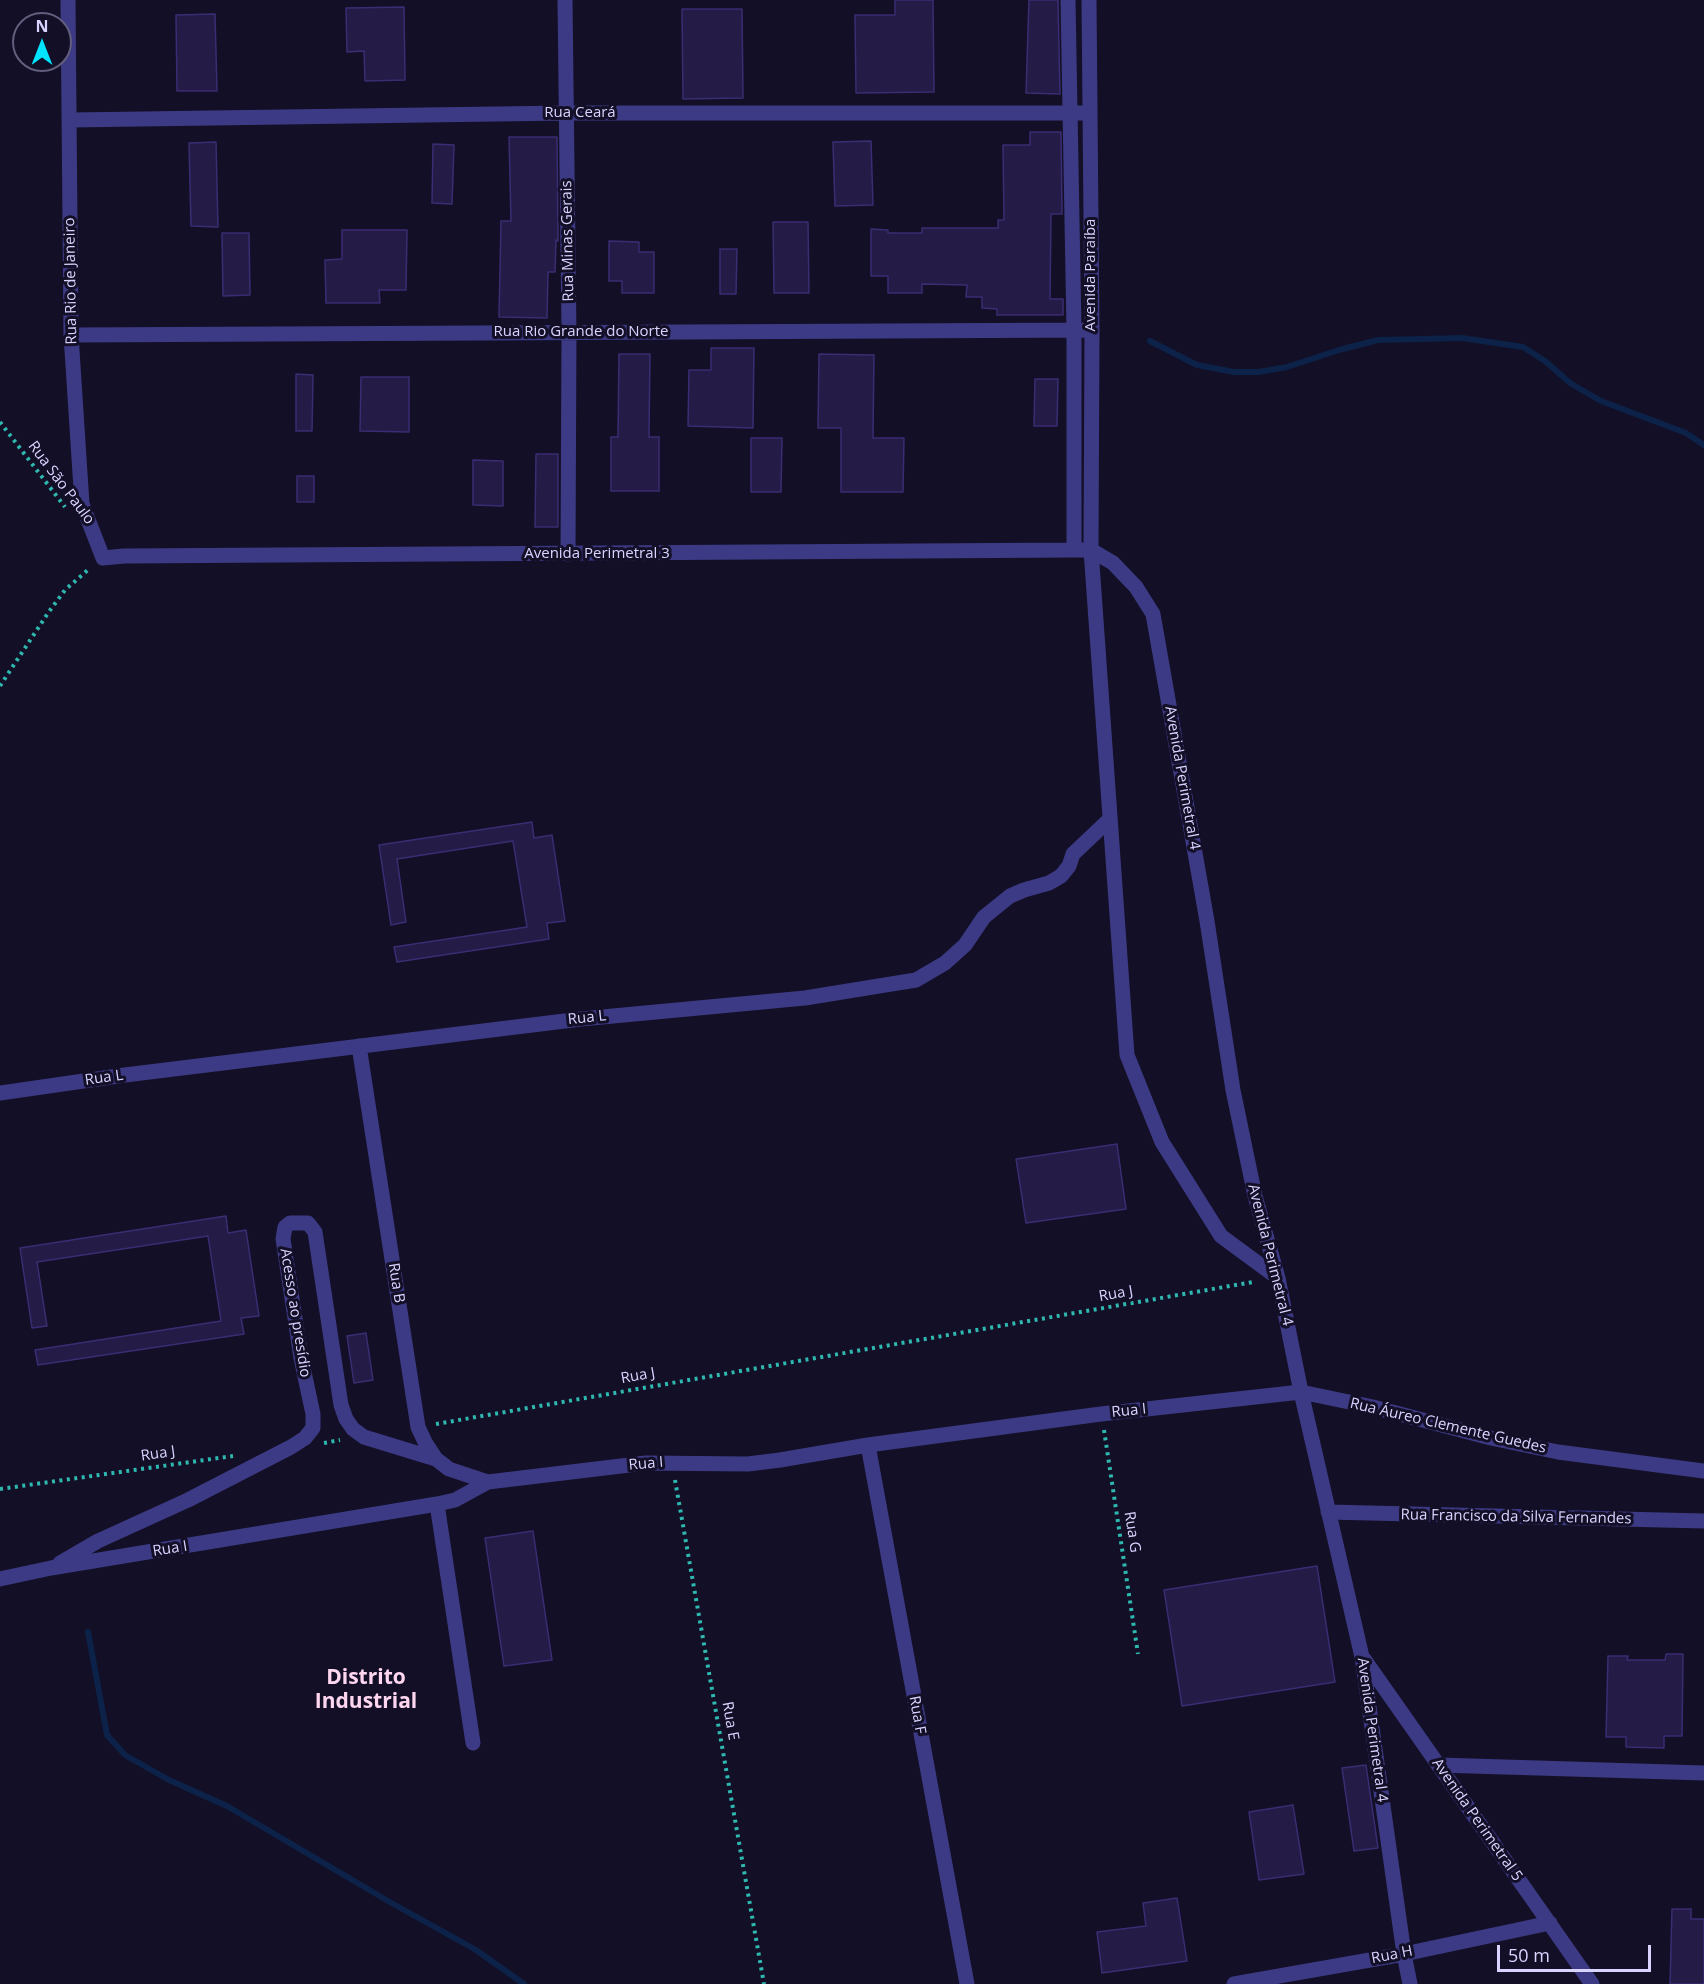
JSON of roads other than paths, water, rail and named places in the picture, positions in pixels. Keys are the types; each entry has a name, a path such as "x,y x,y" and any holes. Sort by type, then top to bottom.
{"street":[{"name":"Rua Rio de Janeiro","path":"68,0 71,335 82,504 103,558"},
{"name":"Rua Minas Gerais","path":"565,0 569,332 568,554"},
{"name":"Avenida Paraíba","path":"1068,0 1074,330 1074,550"},
{"name":"Avenida Paraíba","path":"1089,0 1091,550 1127,1055 1162,1142 1221,1236 1278,1278"},
{"name":"Rua Ceará","path":"70,120 567,113 1090,113"},
{"name":"Rua Rio Grande do Norte","path":"71,335 1092,330"},
{"name":"Avenida Perimetral 3","path":"103,558 124,556 1091,550"},
{"name":"Avenida Perimetral 4","path":"1091,550 1124,572 1153,614 1207,921 1233,1090 1255,1196 1278,1278 1301,1392 1362,1657 1410,1984"},
{"name":"Rua L","path":"0,1093 581,1018 805,998 916,980 945,963 965,945 984,917 1010,896 1049,883 1061,876 1069,866 1073,854 1110,819"},
{"name":"Rua B","path":"359,1046 418,1427 436,1459"},
{"name":"Acesso ao presídio","path":"51,1568 98,1541 188,1500 291,1447 305,1438 313,1428 313,1414 301,1358 283,1239 285,1227 290,1223 308,1223 315,1232 341,1405 346,1419 353,1429 364,1437 436,1459"},
{"name":"Rua I","path":"0,1579 51,1568 437,1504 456,1500 488,1482 646,1463 748,1464 868,1445 1101,1414 1301,1392"},
{"name":"Rua Áureo Clemente Guedes","path":"1301,1392 1383,1409 1491,1438 1558,1452 1704,1471"},
{"name":"Rua F","path":"868,1445 967,1984"},
{"path":"436,1459 449,1469 488,1482"},
{"path":"437,1504 473,1743"},
{"name":"Rua Francisco da Silva Fernandes","path":"1328,1512 1704,1521"},
{"name":"Avenida Perimetral 5","path":"1362,1657 1592,1984"},
{"path":"1438,1765 1704,1773"},
{"name":"Rua H","path":"1234,1984 1404,1954 1550,1923"}],"waterway":[{"path":"1150,341 1197,365 1234,372 1259,372 1287,367 1378,340 1462,338 1523,347 1545,361 1570,383 1601,401 1686,433 1704,445"},
{"path":"88,1632 107,1735 125,1755 169,1780 227,1806 476,1950 524,1984"}],"district":[{"name":"Distrito Industrial","path":"366,1690"}]}
